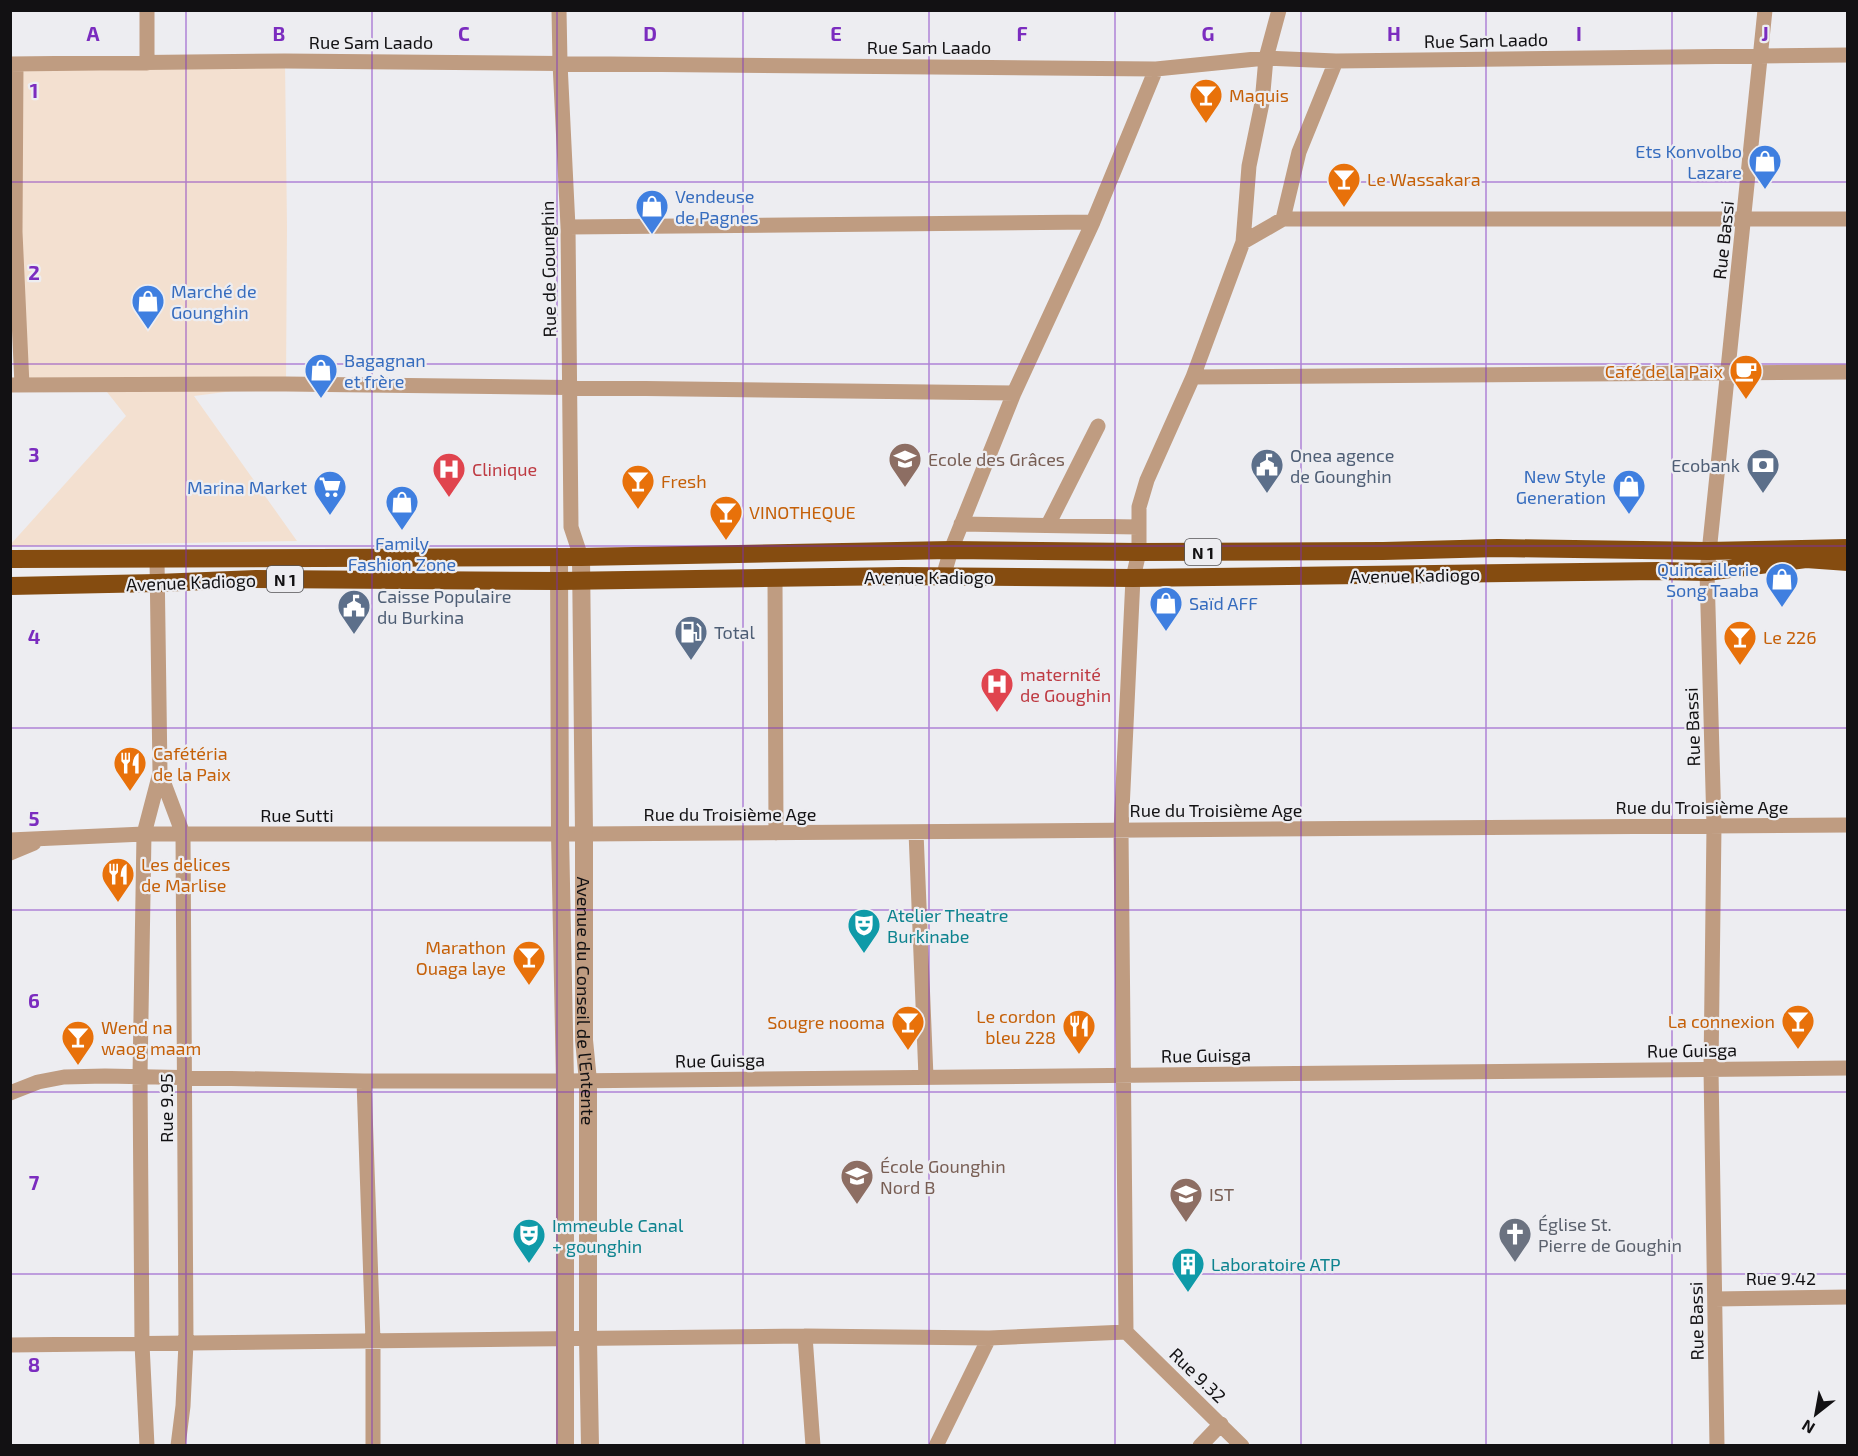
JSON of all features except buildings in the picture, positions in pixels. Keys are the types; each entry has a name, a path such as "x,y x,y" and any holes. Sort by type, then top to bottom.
{"highway":[{"name":"Avenue Kadiogo","path":"10,559 581,557 951,550 1139,552 1498,548 1708,551 1848,549"},
{"name":"Avenue Kadiogo","path":"10,586 157,584 256,579 1133,578 1707,572 1806,559 1848,562"}],"street":[{"path":"147,10 147,63"},
{"name":"Rue de Gounghin","path":"559,10 568,227 571,526 581,557"},
{"path":"10,1345 805,1336 989,1338 1126,1332 1120,831 1133,578 1139,552 1139,507 1147,480 1193,377 1243,242 1249,166 1262,103 1266,58 1279,10"},
{"name":"Rue Bassi","path":"1717,1446 1711,1069 1714,826 1707,572 1765,10"},
{"name":"Rue Sam Laado","path":"13,64 285,61 1156,69 1266,58 1336,61 1848,55"},
{"path":"1283,219 1299,152 1336,61"},
{"path":"13,64 16,385 286,384 1014,393"},
{"path":"943,577 961,524 1014,393 1094,222 1156,69"},
{"path":"1243,242 1283,219 1848,219"},
{"path":"568,227 1094,222"},
{"path":"1193,377 1848,372"},
{"path":"1048,525 1098,426"},
{"path":"961,524 1138,527"},
{"name":"Rue de Gounghin","path":"559,557 571,526"},
{"name":"Avenue du Conseil de l'Entente","path":"559,557 560,834 565,1081 565,1446"},
{"name":"Avenue du Conseil de l'Entente","path":"581,557 584,1040 588,1080 590,1446"},
{"name":"Rue 9.95","path":"147,1446 142,1344 140,1076 144,834 160,773 157,559"},
{"path":"775,579 776,833"},
{"name":"Rue 9.95","path":"160,773 183,834 186,1343 183,1406 178,1446"},
{"name":"Rue du Troisième Age","path":"584,834 1848,825"},
{"path":"916,832 926,1077"},
{"name":"Rue Sutti","path":"10,840 144,834 584,834"},
{"path":"10,853 43,840"},
{"name":"Rue Guisga","path":"10,1093 38,1082 64,1077 565,1081 1848,1068"},
{"path":"364,1081 373,1341 373,1446"},
{"name":"Rue 9.42","path":"1715,1299 1848,1298"},
{"name":"Rue 9.32","path":"1126,1332 1242,1446"},
{"path":"805,1336 813,1446"},
{"path":"936,1446 989,1338"},
{"path":"1200,1446 1221,1424"}],"shaded area":[{"path":"285,61 286,384 194,396 297,541 11,546 126,416 107,392 22,385 16,64"}],"place":[{"name":"Maquis","path":"1206,124"},
{"name":"Ets Konvolbo Lazare","path":"1765,190"},
{"name":"Le Wassakara","path":"1344,208"},
{"name":"Vendeuse de Pagnes","path":"652,235"},
{"name":"Marché de Gounghin","path":"148,330"},
{"name":"Bagagnan et frère","path":"321,399"},
{"name":"Café de la Paix","path":"1746,400"},
{"name":"Ecole des Grâces","path":"905,488"},
{"name":"Onea agence de Gounghin","path":"1267,494"},
{"name":"Ecobank","path":"1763,494"},
{"name":"Clinique","path":"449,498"},
{"name":"Fresh","path":"638,510"},
{"name":"New Style Generation","path":"1629,515"},
{"name":"Marina Market","path":"330,516"},
{"name":"Family Fashion Zone","path":"402,531"},
{"name":"VINOTHEQUE","path":"726,541"},
{"name":"Quincaillerie Song Taaba","path":"1782,608"},
{"name":"Saïd AFF","path":"1166,632"},
{"name":"Caisse Populaire du Burkina","path":"354,635"},
{"name":"Total","path":"691,661"},
{"name":"Le 226","path":"1740,666"},
{"name":"maternité de Goughin","path":"997,713"},
{"name":"Cafétéria de la Paix","path":"130,792"},
{"name":"Les delices de Marlise","path":"118,903"},
{"name":"Atelier Theatre Burkinabe","path":"864,954"},
{"name":"Marathon Ouaga laye","path":"529,986"},
{"name":"La connexion","path":"1798,1050"},
{"name":"Sougre nooma","path":"908,1051"},
{"name":"Le cordon bleu 228","path":"1079,1055"},
{"name":"Wend na waog maam","path":"78,1066"},
{"name":"École Gounghin Nord B","path":"857,1205"},
{"name":"IST","path":"1186,1223"},
{"name":"Église St. Pierre de Goughin","path":"1515,1263"},
{"name":"Immeuble Canal + gounghin","path":"529,1264"},
{"name":"Laboratoire ATP","path":"1188,1293"}]}
